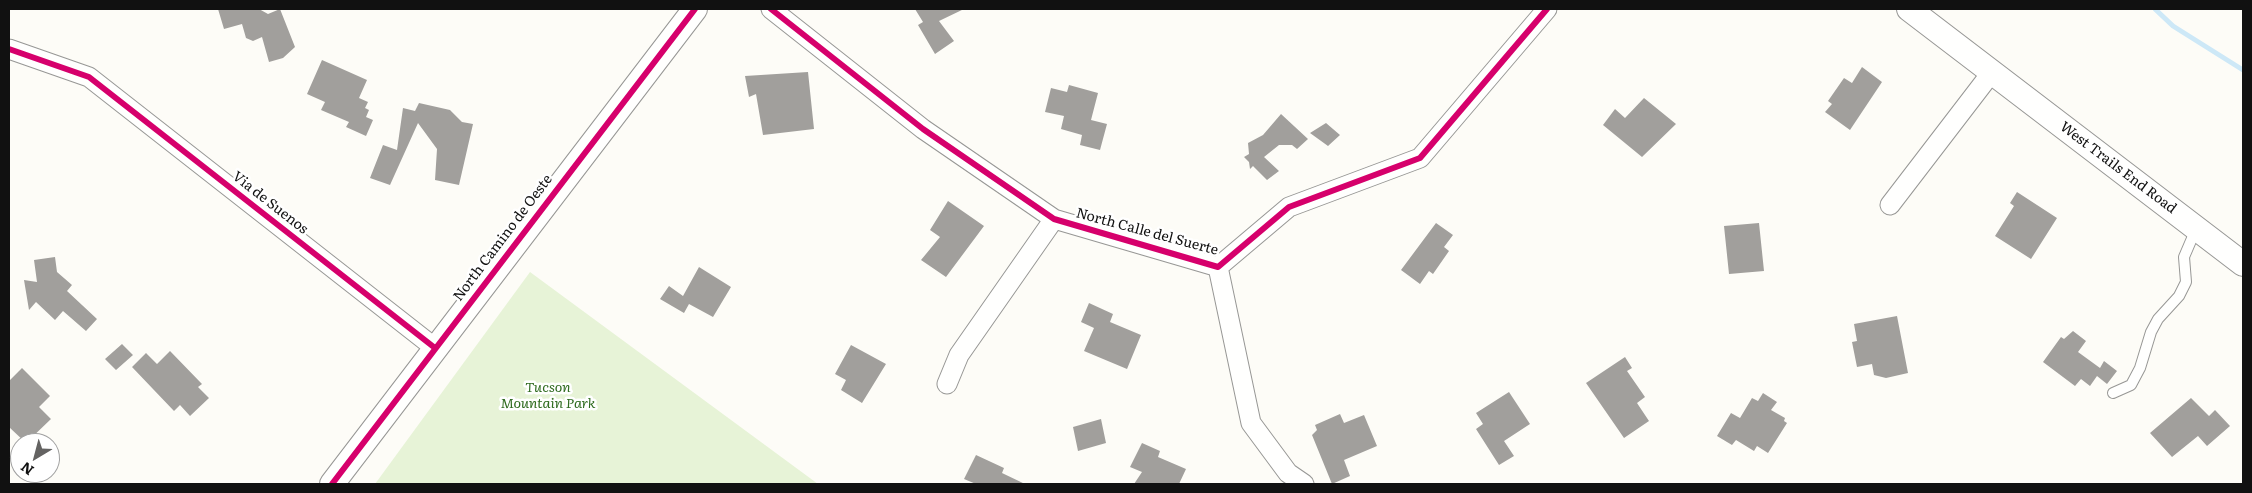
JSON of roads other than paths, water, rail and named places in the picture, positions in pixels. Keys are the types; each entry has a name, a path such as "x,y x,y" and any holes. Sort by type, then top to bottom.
{"street":[{"name":"North Camino de Oeste","path":"332,484 695,9"},
{"name":"North Calle del Suerte","path":"772,9 923,128 1054,219 1218,267 1289,206 1420,158 1547,9"},
{"name":"West Trails End Road","path":"1909,9 2243,264"},
{"name":"Via de Suenos","path":"9,49 89,77 435,348"},
{"path":"1890,205 1992,72"},
{"name":"North Calle del Suerte","path":"947,384 959,355 1054,219"},
{"path":"1218,267 1251,422 1288,473 1304,484"}],"lane":[{"path":"2113,393 2131,385 2140,368 2151,332 2158,319 2179,296 2186,282 2184,257 2196,228"}],"waterway":[{"path":"2155,9 2173,26 2243,70"}],"park label":[{"name":"Tucson Mountain Park","path":"548,396"}]}
